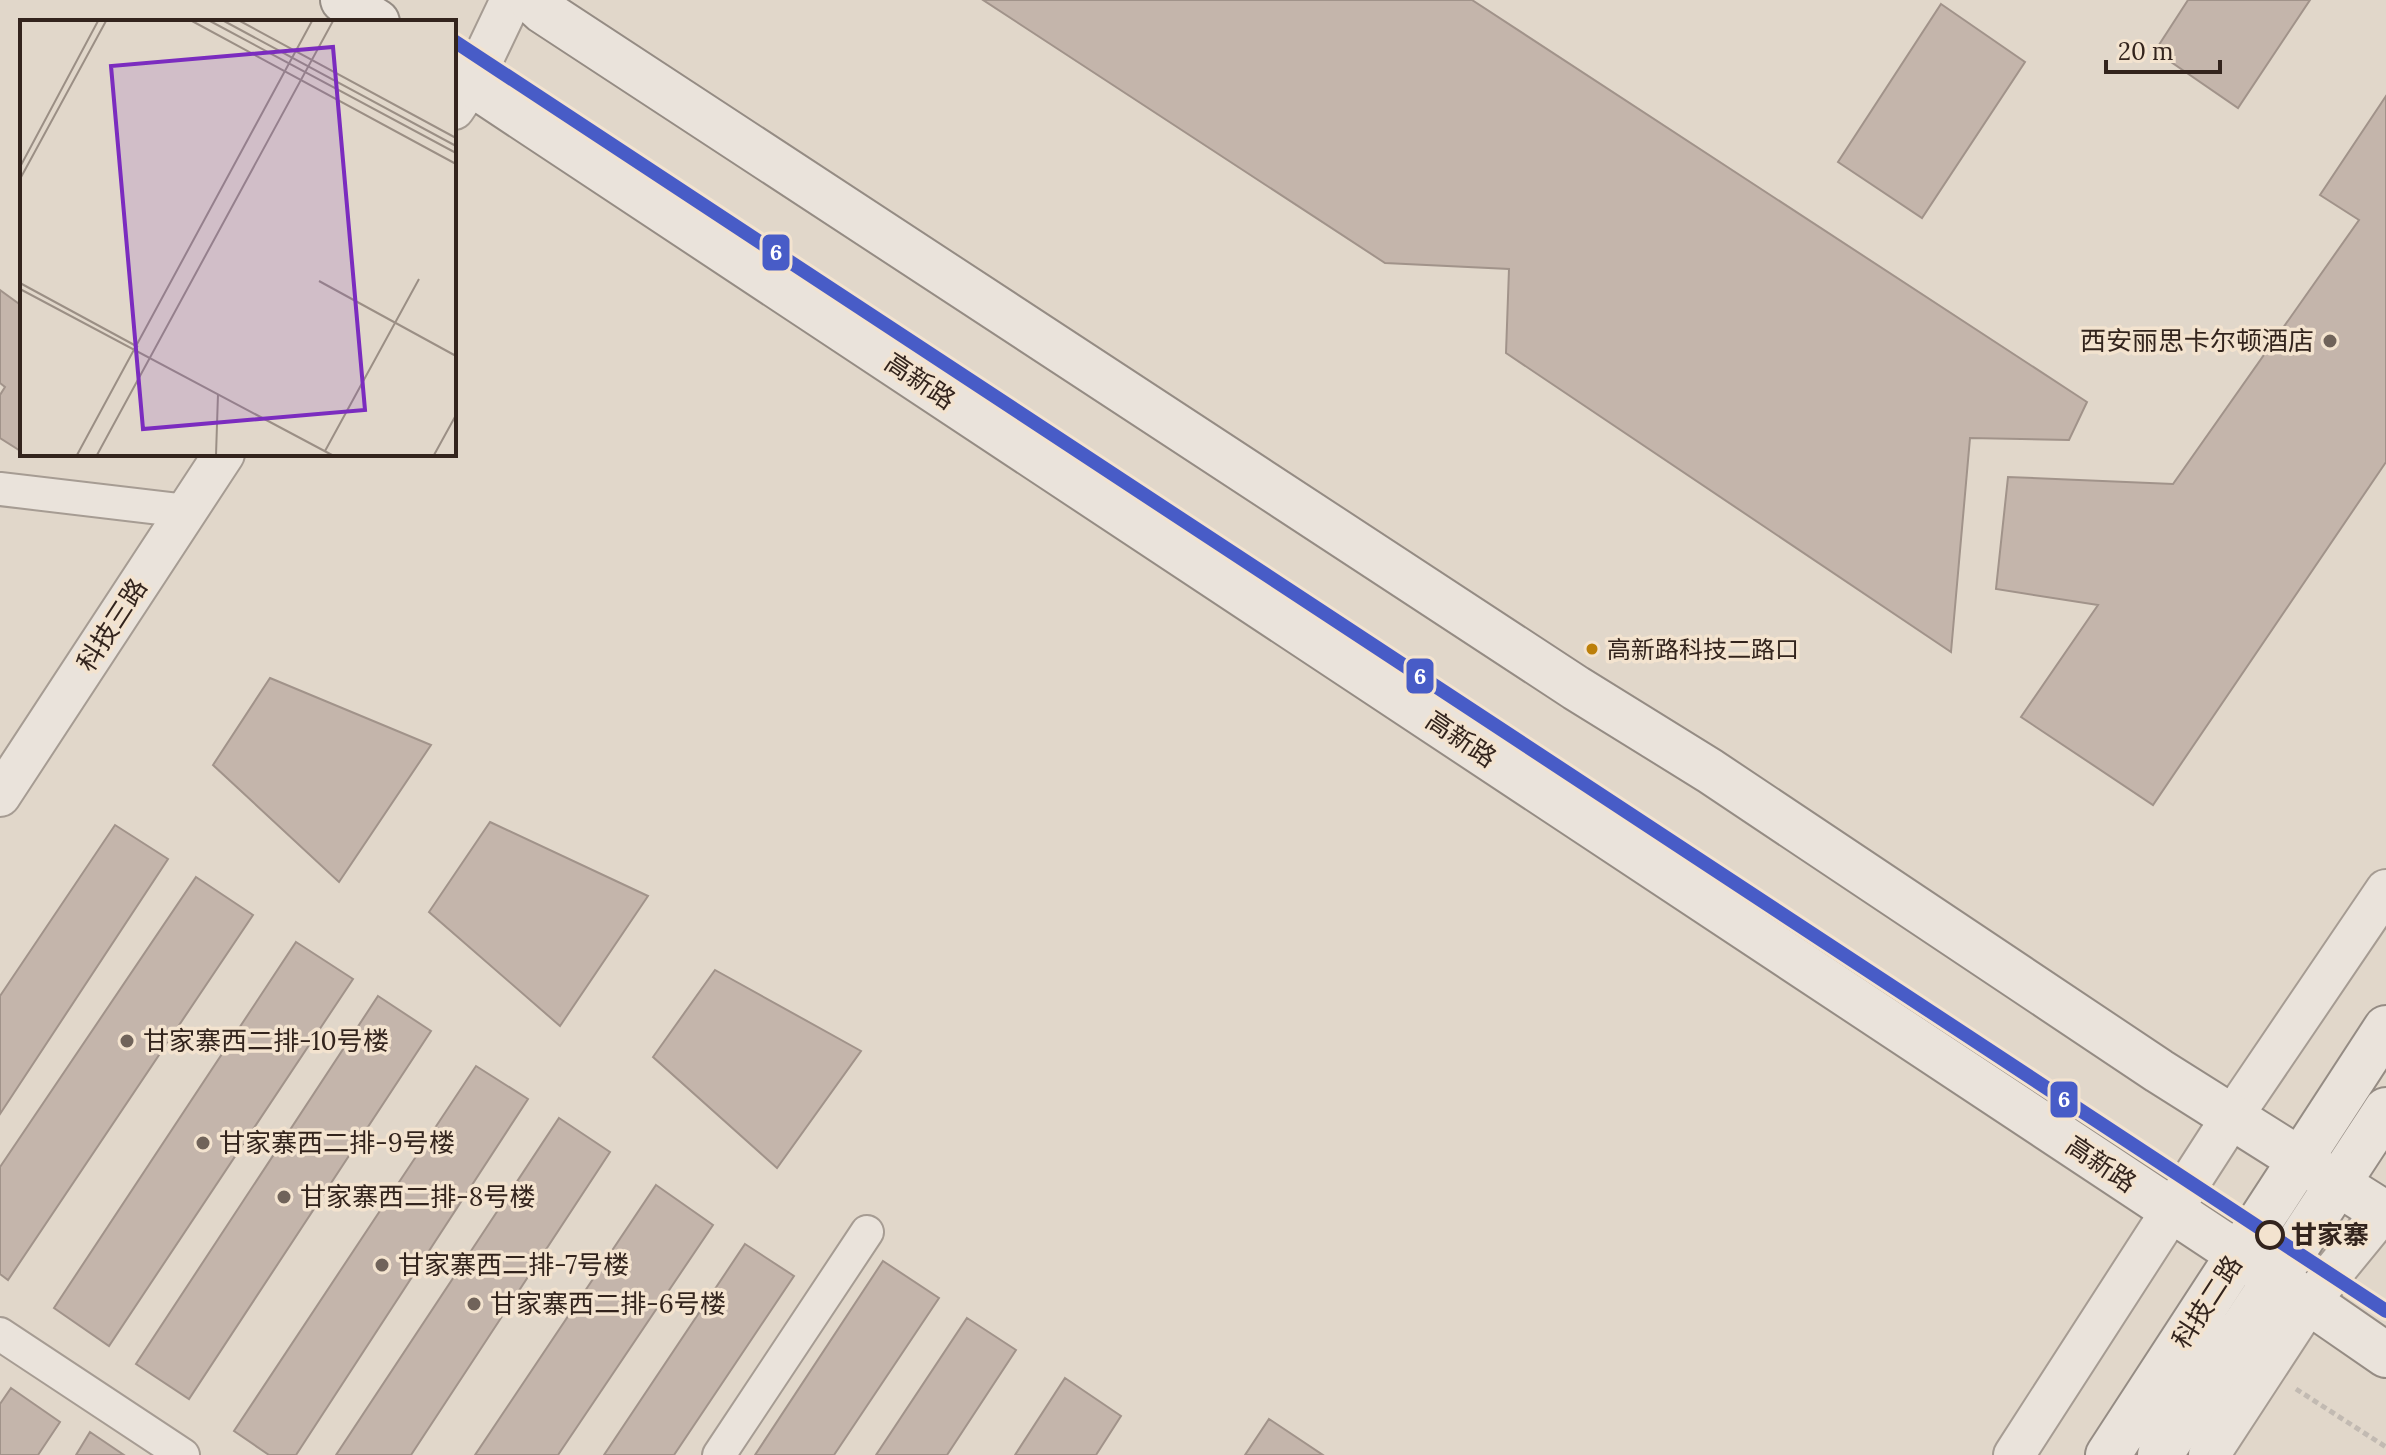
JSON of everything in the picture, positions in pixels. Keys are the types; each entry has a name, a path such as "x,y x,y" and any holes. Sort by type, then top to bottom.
{"main road":[{"path":"343,0 374,20"},
{"path":"534,3 1576,688 1710,771 2232,1117 2385,1211"},
{"name":"高新路","path":"460,88 2386,1355"},
{"name":"科技二路","path":"2108,1455 2386,1028"},
{"name":"科技二路","path":"2160,1455 2292,1291 2338,1182 2386,1110"}],"street":[{"path":"460,88 534,3"},
{"name":"科技三路","path":"0,796 223,456"},
{"path":"0,489 186,511"},
{"path":"2014,1455 2170,1211 2386,890"},
{"path":"2209,1455 2265,1369 2292,1291 2385,1211"},
{"path":"719,1455 867,1232"},
{"path":"0,1334 183,1455"}],"path":[{"path":"2265,1369 2386,1447"}],"building":[{"path":"983,0 1472,0 2087,402 2069,440 1970,438 1951,652 1506,353 1509,269 1385,263"},
{"path":"2188,0 2310,0 2238,108 2155,51"},
{"path":"1941,4 2025,62 1922,218 1838,162"},
{"name":"西安丽思卡尔顿酒店","path":"2386,96 2386,462 2153,805 2021,717 2098,605 1996,589 2008,477 2173,484 2359,220 2320,195"},
{"path":"0,290 20,305 20,451 0,438 0,395 5,387 0,383"},
{"path":"270,678 431,745 339,882 213,765"},
{"path":"490,822 648,896 560,1026 429,912"},
{"path":"115,825 168,859 0,1114 0,996"},
{"name":"甘家寨西二排-10号楼","path":"196,877 253,915 8,1280 0,1274 0,1167"},
{"name":"甘家寨西二排-9号楼","path":"296,942 353,979 109,1346 54,1308"},
{"path":"715,970 861,1051 777,1168 653,1057"},
{"name":"甘家寨西二排-8号楼","path":"378,996 431,1031 189,1399 136,1364"},
{"name":"甘家寨西二排-7号楼","path":"476,1066 528,1099 296,1455 269,1455 234,1431"},
{"name":"甘家寨西二排-6号楼","path":"559,1118 610,1152 411,1455 336,1455"},
{"path":"656,1185 713,1225 558,1455 475,1455"},
{"path":"745,1244 794,1276 674,1455 604,1455"},
{"path":"883,1261 939,1298 834,1455 755,1455"},
{"path":"967,1318 1016,1350 947,1455 876,1455"},
{"path":"1065,1378 1121,1416 1096,1455 1015,1455"},
{"path":"11,1388 60,1422 38,1455 0,1455 0,1404"},
{"path":"1269,1419 1323,1455 1245,1455"},
{"path":"90,1432 124,1455 76,1455"}],"transit line":[{"name":"6","path":"456,42 2386,1311"}],"place":[{"name":"西安丽思卡尔顿酒店","path":"2330,341"},
{"name":"高新路科技二路口","path":"1592,649"},
{"name":"甘家寨西二排-10号楼","path":"127,1041"},
{"name":"甘家寨西二排-9号楼","path":"203,1143"},
{"name":"甘家寨西二排-8号楼","path":"284,1197"},
{"name":"甘家寨","path":"2270,1235"},
{"name":"甘家寨西二排-7号楼","path":"382,1265"},
{"name":"甘家寨西二排-6号楼","path":"474,1304"}]}
